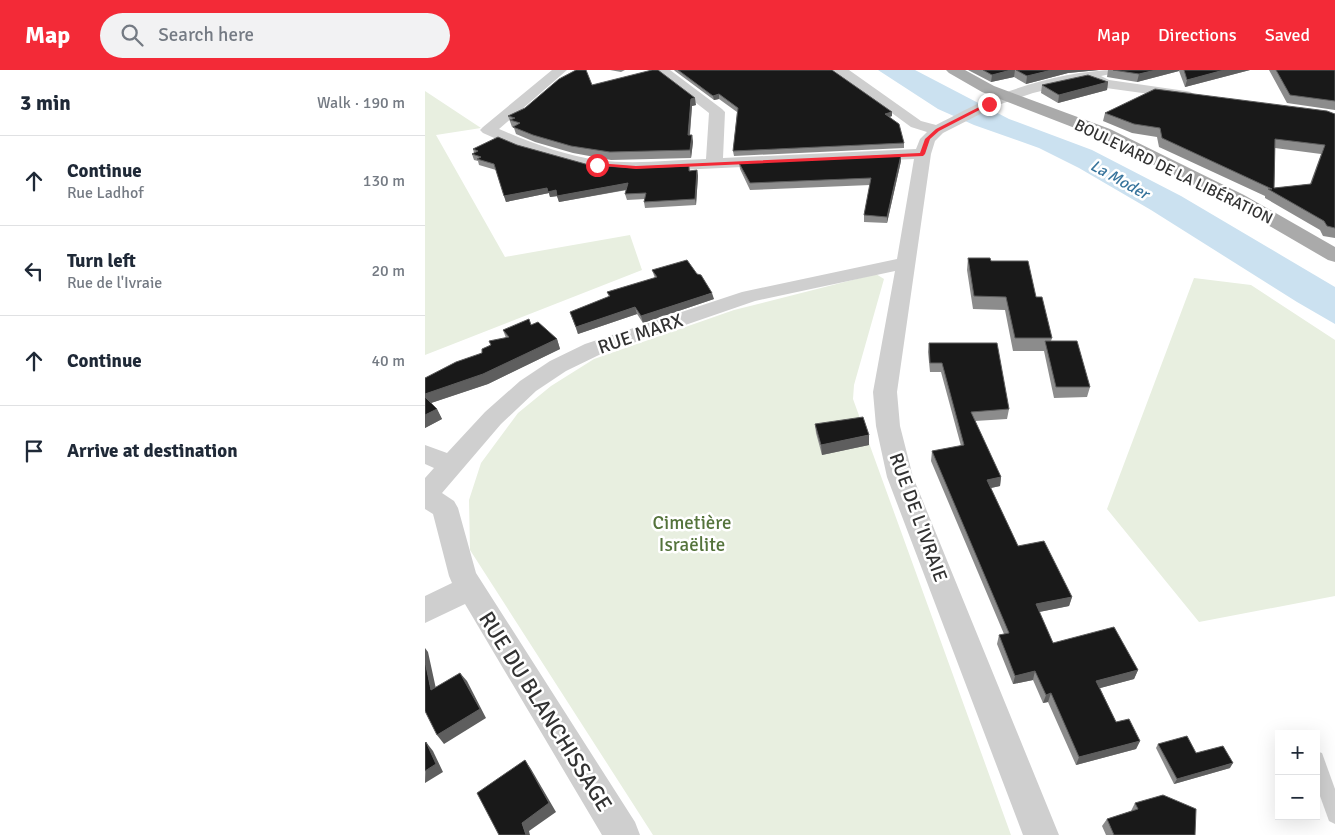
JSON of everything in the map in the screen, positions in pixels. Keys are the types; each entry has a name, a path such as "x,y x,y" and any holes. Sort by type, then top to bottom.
{"main road":[{"name":"BOULEVARD DE LA LIBÉRATION","path":"954,70 988,89 1104,133 1237,199 1335,256"}],"street":[{"path":"560,70 488,130 525,146 597,165 636,167 923,154"},
{"path":"661,70 704,100 717,112 714,164"},
{"path":"840,70 917,124 943,127 1008,96 1110,70"},
{"path":"1088,75 1106,84 1201,97"},
{"name":"RUE DE L'IVRAIE","path":"943,127 928,139 923,154 885,392 888,426 901,477 1041,835"},
{"name":"RUE MARX","path":"425,496 493,418 528,386 558,366 593,349 749,296 891,265 906,264"},
{"path":"425,454 451,465"},
{"name":"RUE DU BLANCHISSAGE","path":"425,496 445,508 463,576 622,835"},
{"path":"425,610 470,588"}],"lane":[{"path":"1320,772 1335,815"}],"green space":[{"path":"425,91 481,128 436,135 505,257 630,235 642,270 425,355"},
{"name":"Cimetière Israëlite","path":"876,274 884,279 854,385 853,399 1011,835 653,835 470,550 469,500 481,463 518,413 551,386 594,359 734,310"},
{"path":"1194,278 1251,285 1335,340 1335,596 1199,622 1107,509"}],"water":[{"name":"La Moder","path":"878,70 915,70 1009,119 1092,150 1181,196 1335,287 1335,324 1151,210 1079,168 1039,148 974,125 938,109"}],"building":[{"path":"576,70 586,70 592,85 658,70 695,98 691,99 688,135 692,135 690,150 610,152 571,146 513,127 520,123 510,120 515,118 508,116 525,108 559,79"},
{"path":"678,70 832,70 892,112 885,114 899,124 904,143 733,151 738,108 719,94 713,96"},
{"path":"983,70 1011,70 992,75"},
{"path":"1016,70 1052,70 1027,76"},
{"path":"1113,70 1156,70 1139,74"},
{"path":"1184,70 1224,70 1187,80"},
{"path":"1276,70 1335,70 1335,101 1290,95"},
{"path":"1088,75 1108,82 1059,95 1042,85"},
{"path":"1155,89 1327,111 1335,114 1335,228 1327,226 1324,221 1268,189 1272,189 1162,138 1160,128 1134,124 1105,113","holes":["1275,139 1325,145 1311,184 1274,188"]},
{"path":"498,137 517,145 589,165 635,168 689,166 689,171 697,170 695,199 644,202 646,193 625,194 628,183 557,196 556,190 548,192 547,188 504,196 494,164 477,159 481,157 472,154 478,151 473,149"},
{"path":"901,155 887,217 864,215 871,178 750,183 739,163"},
{"path":"968,258 990,258 991,261 1028,261 1036,297 1042,297 1052,338 1015,338 1006,297 974,296"},
{"path":"687,260 697,274 701,275 712,293 641,316 635,307 576,327 570,312 610,296 607,292 657,277 652,270"},
{"path":"529,319 531,325 538,322 557,339 483,374 425,394 425,378 456,362 482,353 482,349 491,345 489,341 509,337 503,330"},
{"path":"1045,341 1077,341 1090,387 1056,387"},
{"path":"929,343 997,343 1009,409 971,412 1001,477 987,480 1018,546 1044,541 1072,597 1036,604 1053,643 1114,627 1138,670 1096,681 1116,722 1129,719 1140,741 1079,757 1051,693 1046,695 1035,671 1015,676 999,635 1009,633 932,451 964,445 942,363 930,363"},
{"path":"425,397 437,409 425,415"},
{"path":"863,417 869,435 821,445 815,424"},
{"path":"425,661 431,690 460,673 480,709 437,735 425,711"},
{"path":"1187,736 1196,753 1223,746 1233,763 1177,779 1158,744"},
{"path":"425,743 436,764 425,771"},
{"path":"525,760 549,803 522,823 526,835 499,835 477,793"},
{"path":"1163,795 1196,809 1195,835 1114,835 1107,819 1138,809 1135,803"}],"route":[{"path":"597,165 636,167 923,154 928,139 938,130 989,104"}]}
